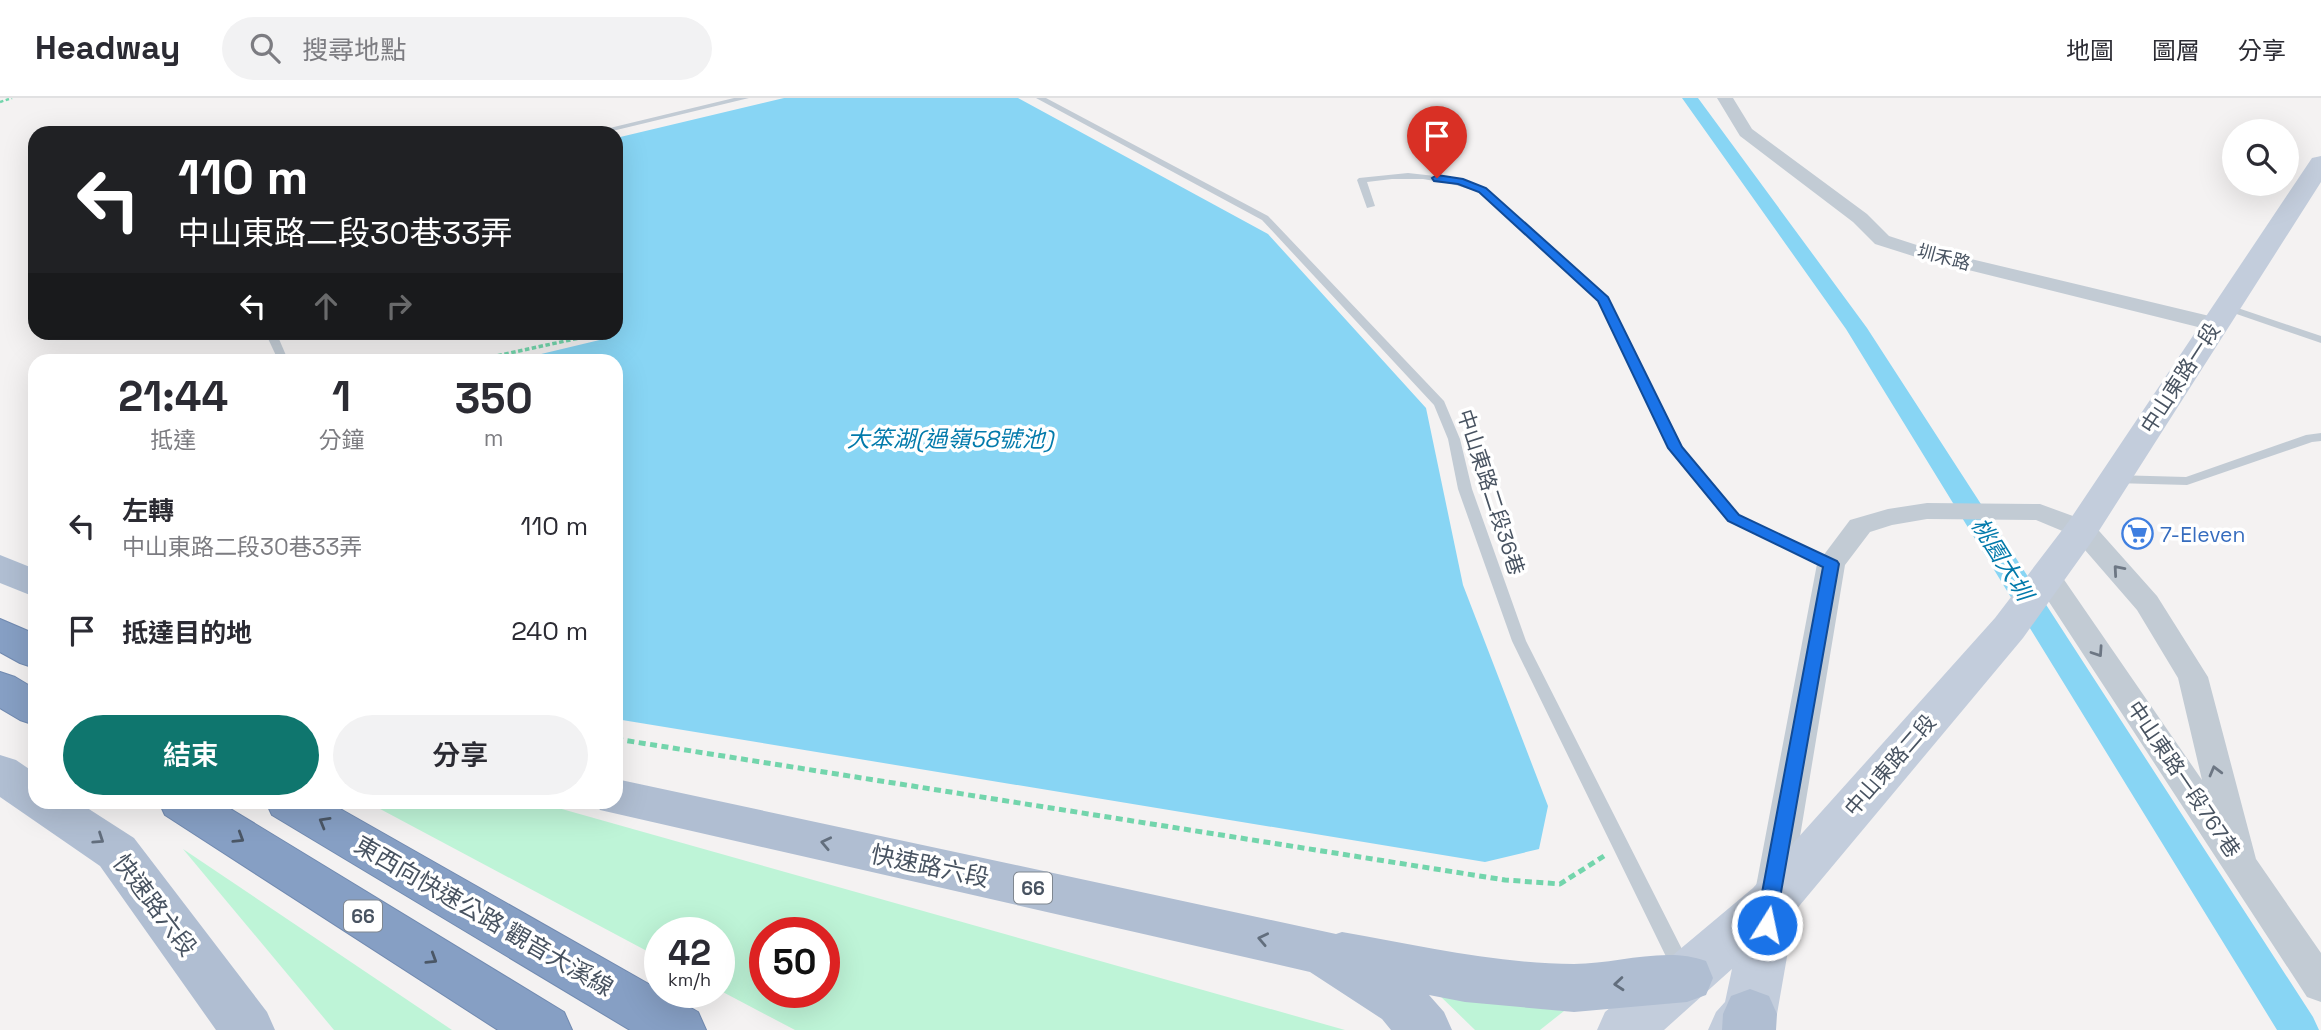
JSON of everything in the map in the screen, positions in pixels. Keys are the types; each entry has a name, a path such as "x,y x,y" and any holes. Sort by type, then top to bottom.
{"highway":[{"path":"0,633 28,649"},
{"path":"0,688 28,705"},
{"name":"66","path":"192,809 545,1030"},
{"name":"東西向快速公路 觀音大溪線","path":"301,809 679,1030"}],"main road":[{"name":"中山東路一段","path":"2041,583 2082,529 2321,163"},
{"path":"0,568 28,581"},
{"name":"中山東路二段","path":"1624,1030 1771,903 2009,628 2041,583"},
{"path":"0,773 28,792"},
{"name":"快速路六段","path":"623,799 1322,952 1401,1002 1425,1030"},
{"name":"快速路六段","path":"52,809 117,852 248,1030"},
{"path":"1745,1025 1771,903"},
{"path":"1322,952 1465,978 1574,988 1687,978"}],"street":[{"name":"圳禾路","path":"1725,98 1746,132 1860,218 1882,240 1923,253 2220,316"},
{"path":"1771,903 1831,564 1860,526 1888,517 1927,511 2039,512 2082,529 2147,603 2193,677 2239,861"},
{"name":"中山東路一段767巷","path":"2041,583 2239,861 2321,985"}],"lane":[{"path":"623,126 745,98"},
{"name":"中山東路二段36巷","path":"1040,98 1265,218 1440,404 1454,439 1465,489 1518,641 1687,978"},
{"path":"1370,206 1362,180 1393,174 1460,181 1482,190 1604,300 1675,448 1734,518 1831,564"},
{"path":"2220,316 2321,340"},
{"path":"2115,479 2187,481 2310,438 2321,438"}],"path":[{"path":"0,102 12,98"},
{"path":"505,354 570,340"},
{"path":"623,740 1505,880 1560,884 1619,846"}],"green space":[{"path":"380,809 562,809 1345,1030 795,1030 753,1008 840,1008 840,917 749,917 749,1006 735,998 735,917 644,917 644,949"},
{"path":"183,849 452,1030 334,1030"},
{"path":"1433,989 1564,1011 1540,1030 1475,1030"}],"water":[{"name":"大笨湖(過嶺58號池)","path":"784,98 1018,98 1268,234 1426,408 1463,585 1548,806 1539,849 1485,862 623,720 623,354 541,354 600,340 623,340 623,136"}],"waterway":[{"name":"桃園大圳","path":"1690,98 1856,328 2299,1030"}],"place":[{"name":"7-Eleven","path":"2137,534"}],"route":[{"path":"1437,178 1460,181 1482,190 1604,300 1675,448 1734,518 1831,564 1767,925"}]}
